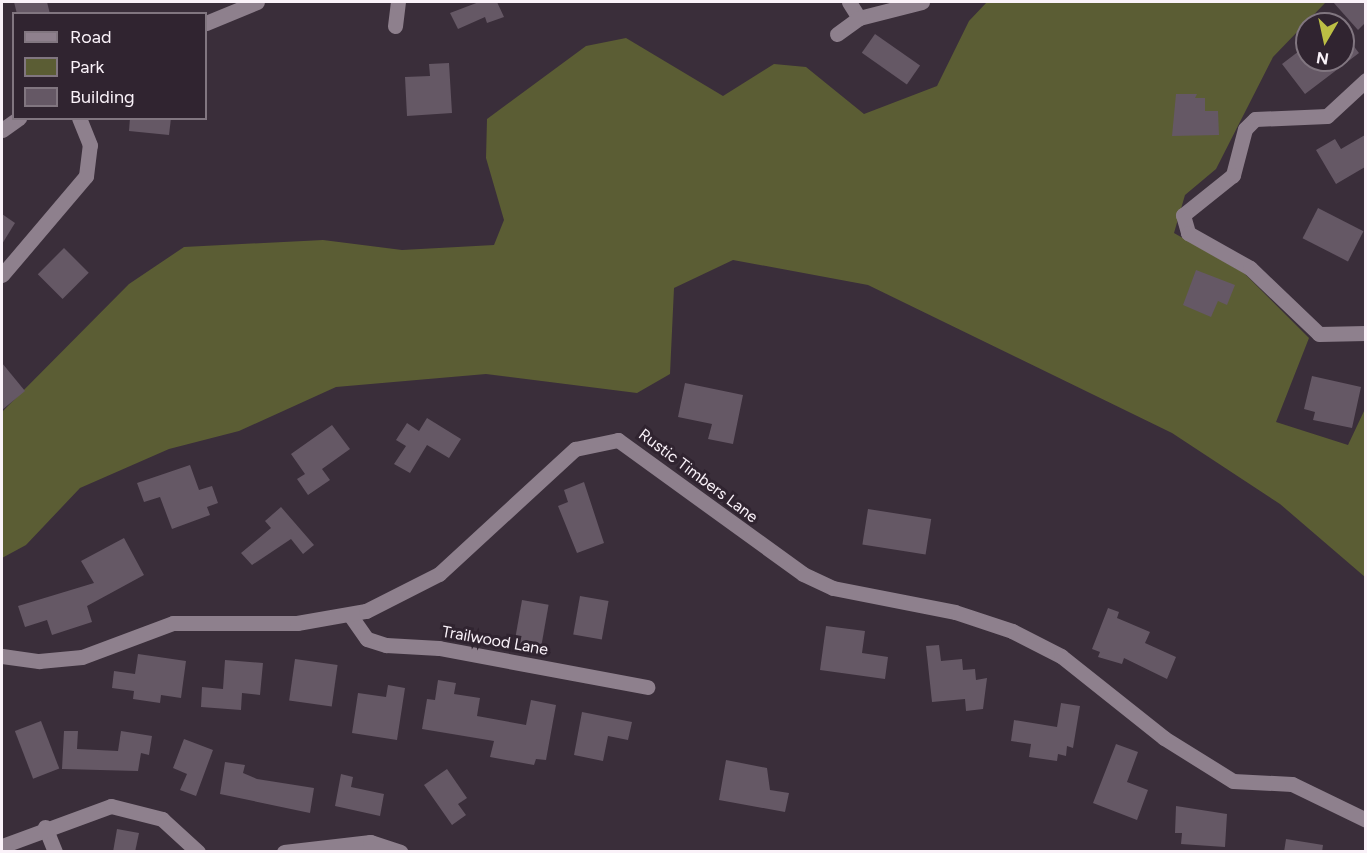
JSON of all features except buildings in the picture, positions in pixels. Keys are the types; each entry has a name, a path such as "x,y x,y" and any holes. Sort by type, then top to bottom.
{"street":[{"path":"207,23 257,2"},
{"path":"395,26 398,2"},
{"path":"849,2 859,18"},
{"path":"837,34 859,18 922,2"},
{"path":"1365,80 1327,116 1255,119 1245,129 1233,175 1183,215 1188,233 1250,268 1319,334 1365,333"},
{"path":"2,130 16,120"},
{"path":"2,275 86,176 90,145 80,120"},
{"name":"Rustic Timbers Lane","path":"2,656 39,661 82,657 173,623 297,623 350,615 400,598 439,574 575,449 618,440 803,574 833,588 955,612 1012,632 1061,656 1164,738 1233,781 1292,784 1365,820"},
{"name":"Trailwood Lane","path":"350,615 367,639 386,645 439,648 647,687"},
{"path":"2,846 85,812 127,807 162,819 198,852"},
{"path":"45,827 56,852"},
{"path":"284,852 370,842 400,852"}],"green space":[{"path":"987,2 1326,2 1316,12 1295,12 1295,34 1273,57 1216,169 1185,195 1174,233 1244,273 1309,338 1276,422 1348,445 1365,409 1365,577 1280,504 1172,433 868,285 733,260 674,288 670,374 637,393 486,374 336,387 239,431 169,449 80,488 26,545 2,558 2,412 129,284 184,247 323,240 402,250 494,245 504,220 486,158 487,119 586,46 626,38 723,96 774,64 806,67 864,114 937,86 969,21"}]}
